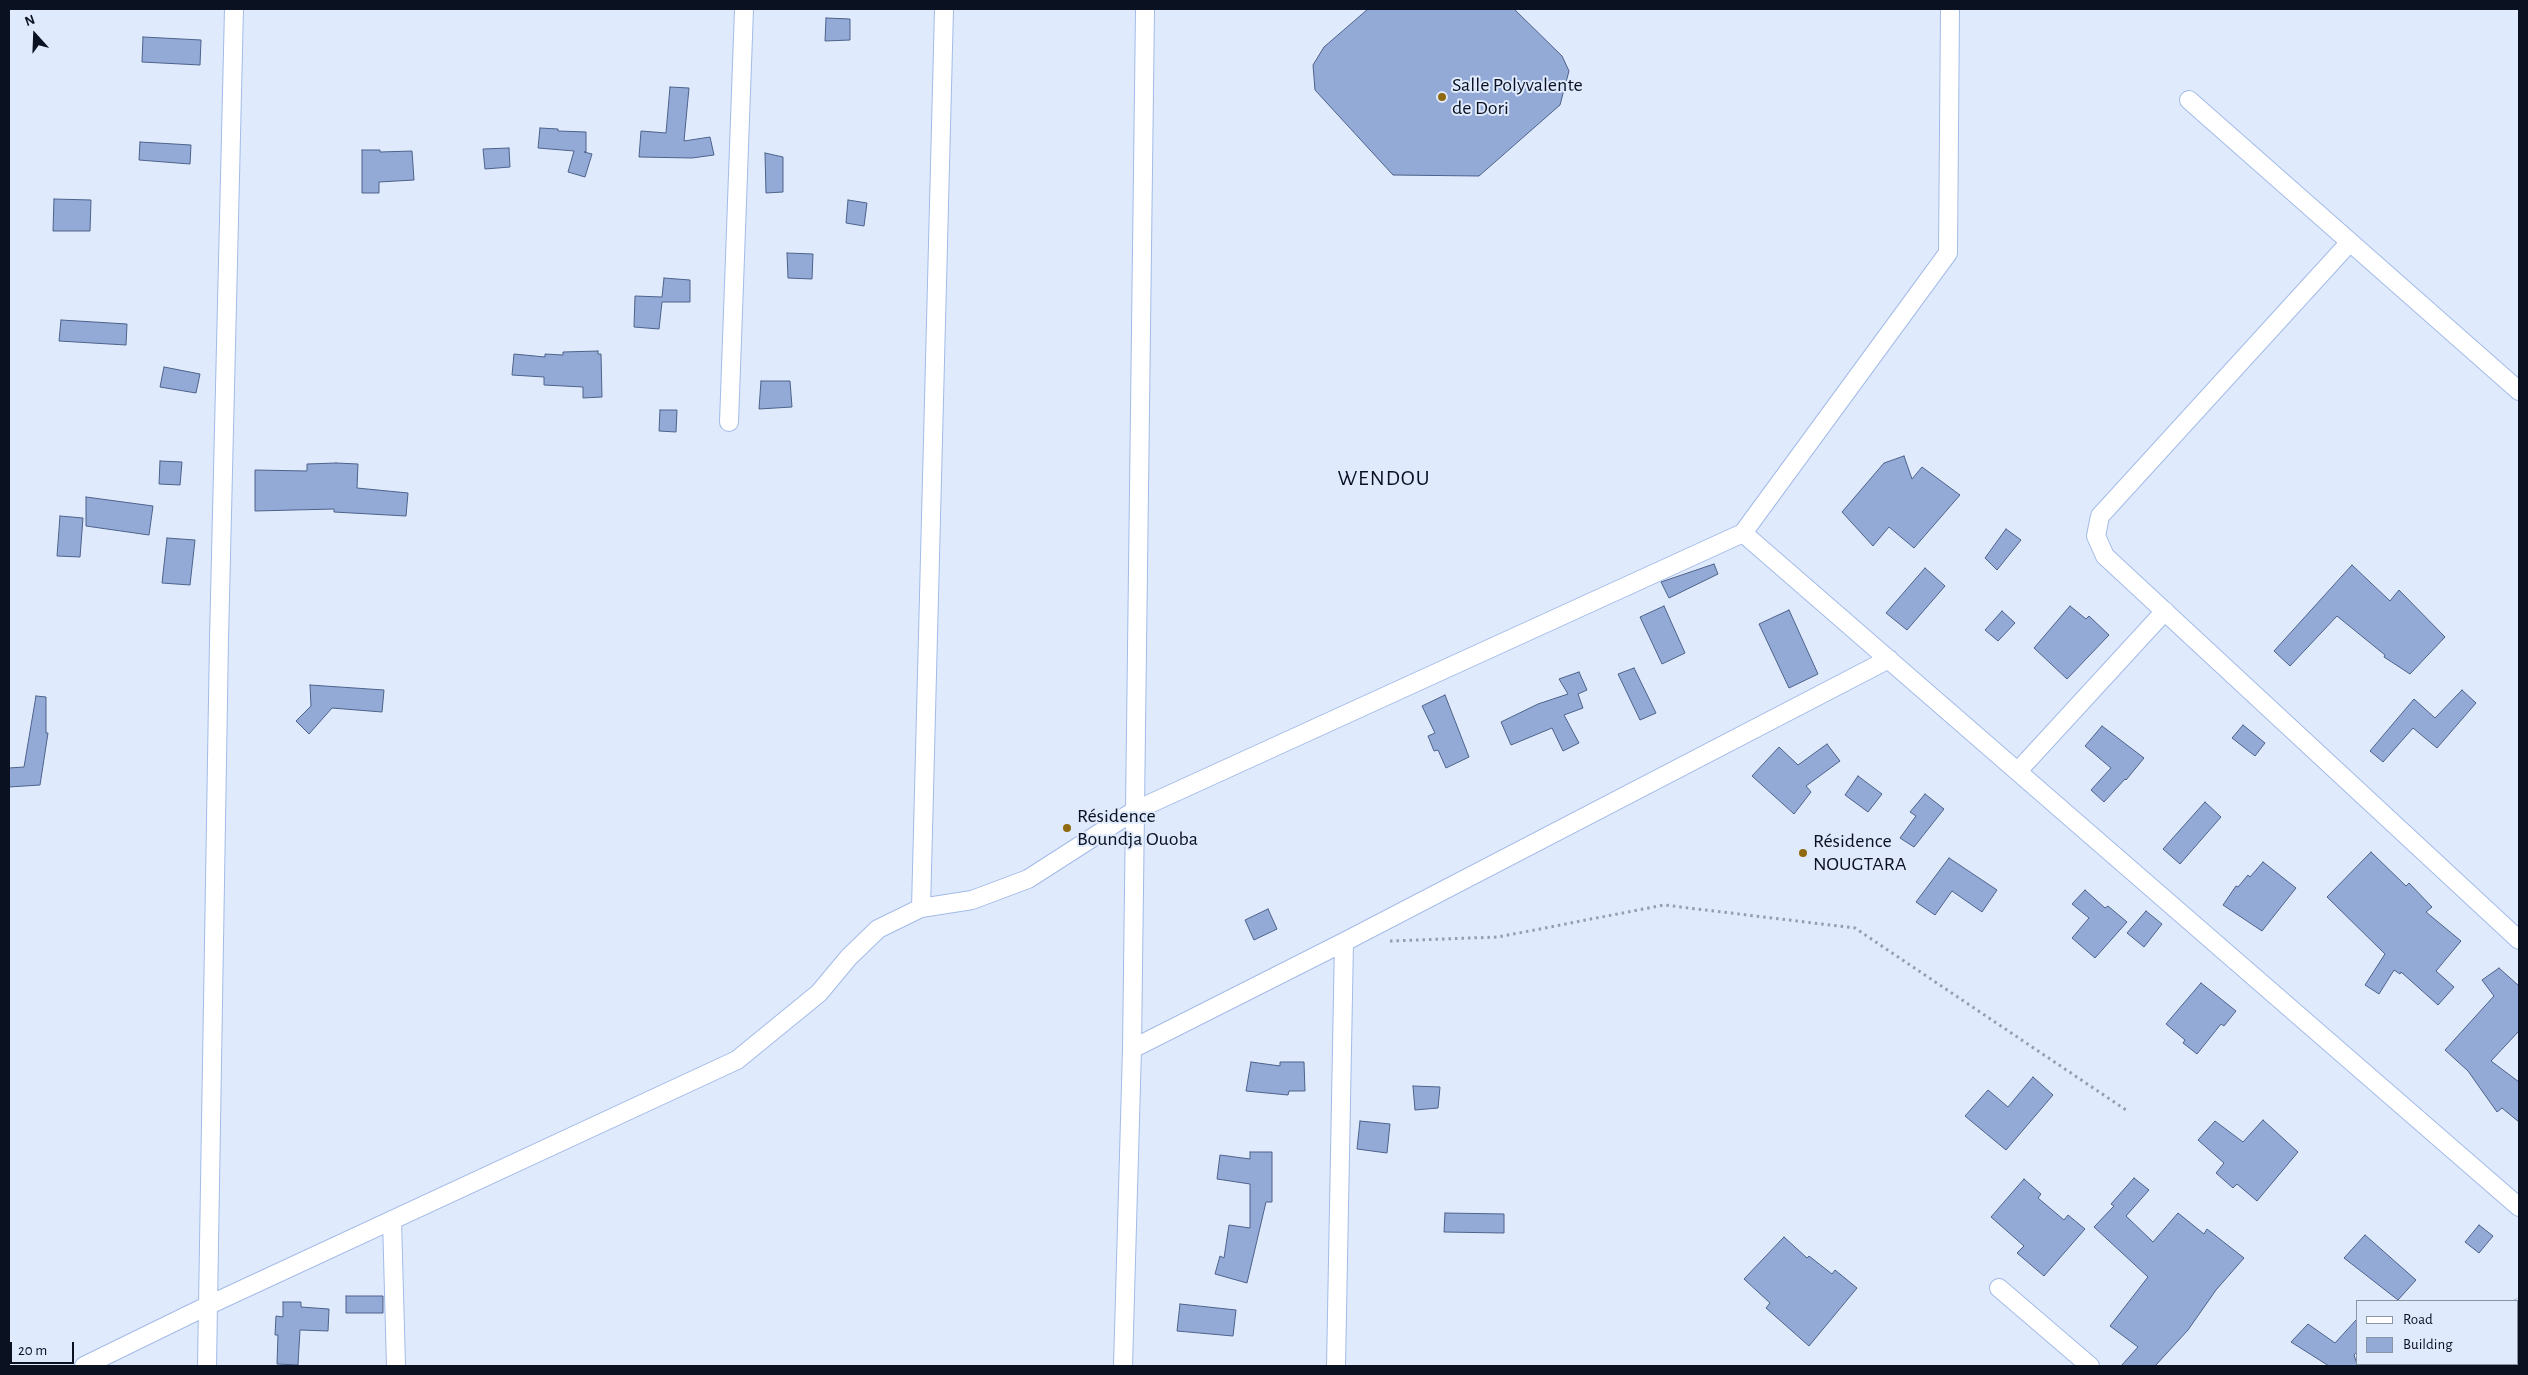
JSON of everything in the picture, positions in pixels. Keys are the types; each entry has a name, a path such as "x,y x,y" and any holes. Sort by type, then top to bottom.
{"street":[{"path":"207,1366 219,639 234,9"},
{"path":"729,422 744,9"},
{"path":"921,908 944,9"},
{"path":"1123,1366 1132,1049 1145,9"},
{"path":"84,1366 209,1305 737,1060 819,993 849,957 878,929 921,908 972,900 1028,879 1134,811 1743,533 1948,252 1950,9"},
{"path":"2189,100 2519,391"},
{"path":"2350,242 2100,516 2096,536 2105,556 2519,940"},
{"path":"1743,533 2519,1207"},
{"path":"2018,771 2165,611"},
{"path":"1132,1049 1344,942 1889,659"},
{"path":"1336,1366 1344,942"},
{"path":"392,1220 396,1366"},
{"path":"1999,1288 2090,1366"}],"path":[{"path":"1383,941 1498,937 1664,905 1855,928 2126,1110"}],"building":[{"name":"Salle Polyvalente de Dori","path":"1368,9 1514,9 1562,56 1569,71 1560,105 1479,176 1393,175 1315,90 1313,65 1324,47"},
{"path":"826,18 850,19 850,40 825,41"},
{"path":"143,37 201,40 200,65 142,62"},
{"path":"670,87 689,88 684,141 710,137 714,155 692,158 639,157 641,131 666,133"},
{"path":"540,128 586,132 586,152 584,152 592,154 585,177 568,172 574,151 538,148"},
{"path":"140,142 191,145 190,164 139,160"},
{"path":"509,148 510,167 485,169 483,149"},
{"path":"362,150 380,150 380,152 412,151 414,180 379,182 379,193 362,193"},
{"path":"765,153 783,157 783,192 766,193"},
{"path":"54,199 91,200 90,231 53,231"},
{"path":"848,200 867,203 864,226 846,223"},
{"path":"787,253 813,254 812,279 788,278"},
{"path":"664,278 690,280 690,302 662,302 659,329 634,327 635,296 662,297"},
{"path":"61,320 127,324 126,345 59,341"},
{"path":"598,351 598,354 601,354 602,397 583,398 583,387 544,385 544,377 512,375 514,354 545,357 545,354 563,355 563,352"},
{"path":"164,367 200,374 196,393 160,387"},
{"path":"761,381 790,381 792,407 759,409"},
{"path":"660,410 677,410 676,432 659,431"},
{"path":"1904,456 1912,479 1922,467 1960,495 1914,548 1889,527 1873,546 1842,512 1884,463"},
{"path":"160,461 182,462 180,485 159,484"},
{"path":"307,464 358,464 357,488 408,493 406,516 334,512 334,509 255,511 255,470 307,471"},
{"path":"86,497 153,506 149,535 86,526"},
{"path":"60,516 83,518 80,557 57,556"},
{"path":"2006,529 2021,540 1997,570 1985,558"},
{"path":"167,538 195,540 190,585 162,583"},
{"path":"1714,564 1718,574 1669,598 1661,582"},
{"path":"2352,565 2390,601 2399,590 2445,637 2410,674 2384,657 2385,655 2337,616 2290,666 2274,651"},
{"path":"1925,568 1945,586 1907,630 1886,613"},
{"path":"1664,606 1685,653 1662,664 1640,617"},
{"path":"2070,606 2086,619 2089,616 2109,635 2067,679 2034,648"},
{"path":"1789,610 1818,674 1789,688 1759,624"},
{"path":"2002,611 2015,623 1998,641 1985,630"},
{"path":"1634,668 1656,713 1640,720 1618,674"},
{"path":"1579,672 1587,690 1578,694 1583,708 1564,715 1579,743 1563,751 1552,728 1511,745 1501,722 1538,704 1568,694 1559,679"},
{"path":"310,685 384,690 382,712 332,708 309,734 296,721 311,706"},
{"path":"2462,690 2476,703 2437,748 2413,728 2383,762 2370,751 2414,699 2435,718"},
{"path":"1445,695 1469,757 1446,768 1438,750 1434,751 1428,736 1435,733 1422,706"},
{"path":"36,696 46,697 46,733 48,733 40,785 9,787 9,768 24,767"},
{"path":"2243,725 2265,743 2255,756 2232,738"},
{"path":"2102,726 2144,758 2104,802 2091,790 2111,768 2085,746"},
{"path":"1827,744 1840,761 1806,786 1811,792 1794,814 1752,776 1779,747 1798,765"},
{"path":"1858,776 1882,794 1868,812 1845,795"},
{"path":"1925,794 1944,809 1914,847 1900,838 1916,816 1910,812"},
{"path":"2205,802 2221,817 2180,864 2163,849"},
{"path":"2371,852 2406,886 2409,883 2432,907 2426,912 2461,941 2436,971 2454,987 2438,1005 2401,972 2400,974 2394,970 2379,994 2365,985 2385,954 2327,897"},
{"path":"1949,858 1997,890 1982,912 1952,891 1935,915 1916,902"},
{"path":"2263,862 2296,888 2262,931 2223,905 2236,886 2238,887 2248,875 2250,877"},
{"path":"2085,890 2105,908 2108,906 2127,922 2095,958 2072,938 2089,918 2072,904"},
{"path":"1268,909 1277,929 1254,940 1245,920"},
{"path":"2146,911 2162,924 2144,947 2127,933"},
{"path":"2499,968 2519,986 2519,1031 2491,1061 2519,1082 2519,1122 2502,1108 2497,1112 2468,1071 2445,1050 2494,996 2482,980"},
{"path":"2201,983 2236,1011 2224,1026 2221,1024 2197,1054 2183,1043 2185,1040 2166,1024"},
{"path":"1251,1062 1280,1066 1280,1062 1304,1062 1305,1091 1289,1091 1288,1095 1246,1091"},
{"path":"2033,1077 2053,1095 2006,1150 1965,1116 1988,1090 2008,1107"},
{"path":"1413,1086 1440,1087 1438,1108 1415,1110"},
{"path":"2263,1120 2298,1152 2257,1201 2237,1184 2233,1188 2216,1173 2224,1163 2198,1140 2215,1121 2243,1142"},
{"path":"1360,1121 1390,1124 1387,1153 1357,1149"},
{"path":"1250,1152 1272,1152 1272,1202 1266,1202 1247,1283 1215,1274 1220,1256 1224,1258 1229,1225 1250,1228 1250,1184 1217,1179 1220,1155 1250,1159"},
{"path":"2134,1178 2149,1190 2126,1216 2153,1242 2178,1213 2204,1234 2207,1229 2244,1258 2216,1290 2188,1330 2155,1366 2121,1366 2138,1347 2110,1326 2148,1277 2094,1227 2114,1206 2111,1204"},
{"path":"2024,1179 2041,1194 2038,1198 2064,1220 2068,1215 2085,1229 2044,1276 2017,1253 2024,1246 1991,1217"},
{"path":"1445,1213 1504,1214 1504,1233 1444,1232"},
{"path":"2479,1225 2493,1236 2479,1253 2465,1242"},
{"path":"2365,1235 2416,1280 2398,1300 2344,1258"},
{"path":"1784,1237 1807,1258 1809,1256 1832,1274 1835,1270 1857,1288 1809,1346 1766,1308 1770,1303 1744,1279"},
{"path":"346,1296 383,1296 383,1313 346,1313"},
{"path":"283,1302 301,1302 301,1307 329,1309 328,1331 300,1330 298,1365 277,1364 278,1335 275,1335 276,1316 283,1317"},
{"path":"1180,1304 1236,1310 1233,1336 1177,1331"},
{"path":"2356,1320 2356,1353 2354,1355 2356,1365 2364,1366 2329,1366 2291,1342 2308,1324 2335,1343"}],"place":[{"name":"Salle Polyvalente de Dori","path":"1442,97"},
{"name":"Résidence Boundja Ouoba","path":"1067,828"},
{"name":"Résidence NOUGTARA","path":"1803,853"}],"district":[{"name":"WENDOU","path":"1384,478"}]}
